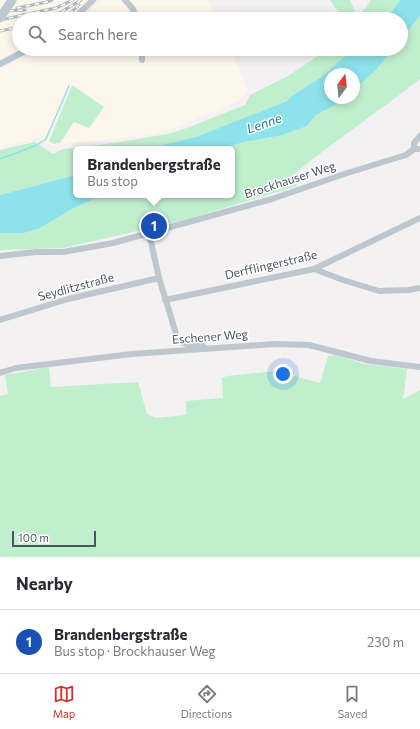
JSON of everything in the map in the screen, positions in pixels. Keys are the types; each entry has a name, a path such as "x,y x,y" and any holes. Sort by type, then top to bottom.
{"main road":[{"path":"0,18 12,0"}],"street":[{"path":"80,12 93,0"},
{"path":"125,0 134,12"},
{"path":"0,64 15,56"},
{"path":"417,149 414,143 420,136"},
{"name":"Brockhauser Weg","path":"0,256 36,252 63,252 113,243 272,199 344,174 399,158 417,149"},
{"name":"Derfflingerstraße","path":"165,300 314,269 420,218"},
{"path":"149,233 159,278 178,340 188,345 201,346 208,349"},
{"path":"314,269 379,291 420,288"},
{"name":"Seydlitzstraße","path":"0,320 68,299 159,278"},
{"name":"Eschener Weg","path":"0,373 16,368 132,354 276,344 309,345 371,361 420,367"}],"shaded area":[{"path":"0,0 89,0 75,12 12,12 12,53 0,59"},
{"path":"101,0 208,0 214,12 88,12"},
{"path":"27,56 233,56 248,90 241,100 167,131 127,138 69,143 53,147 40,138 0,147 0,69"}],"green space":[{"path":"330,0 350,0 354,12 338,12"},
{"path":"371,0 400,0 392,12 362,12"},
{"path":"420,16 420,79 324,150 293,175 297,186 185,220 63,248 0,250 0,233 24,233 40,228 72,209 96,198 235,198 235,146 231,146 244,142 283,135 307,126 316,115 336,104 360,104 360,85 376,70 387,56 408,56 408,31"},
{"path":"318,56 345,56 331,68 324,68 324,74 293,95 287,101 199,136 160,146 89,146 168,134 187,128 245,105 250,95 288,76"},
{"path":"72,85 104,107 89,128 74,122 60,143 53,144 49,141"},
{"path":"35,142 53,154 63,149 73,148 73,176 0,195 0,150"},
{"path":"336,355 365,364 407,369 403,399 420,390 420,557 0,557 0,396 8,394 5,375 49,367 51,387 138,382 147,414 156,418 186,415 186,401 223,398 222,378 227,376 276,371 320,383 328,356"}],"water":[{"path":"400,0 420,0 420,16 408,31 408,12 392,12"},
{"path":"345,56 387,56 376,70 360,85 360,68 331,68"},
{"name":"Lenne","path":"324,74 324,104 336,104 316,115 307,126 283,135 244,142 231,146 159,146 199,136 287,101 293,95"},
{"path":"73,176 73,198 96,198 72,209 40,228 24,233 0,233 0,195"}],"waterway":[{"path":"0,159 37,145 46,139 69,86"}],"railway":[{"path":"17,8 52,0"},
{"path":"37,12 56,8 73,0"},
{"path":"61,12 81,0"},
{"path":"71,12 79,5"},
{"path":"0,11 25,10"},
{"path":"0,20 12,17"},
{"path":"0,31 12,28"}],"place":[{"name":"Brandenbergstraße","path":"154,226"}]}
